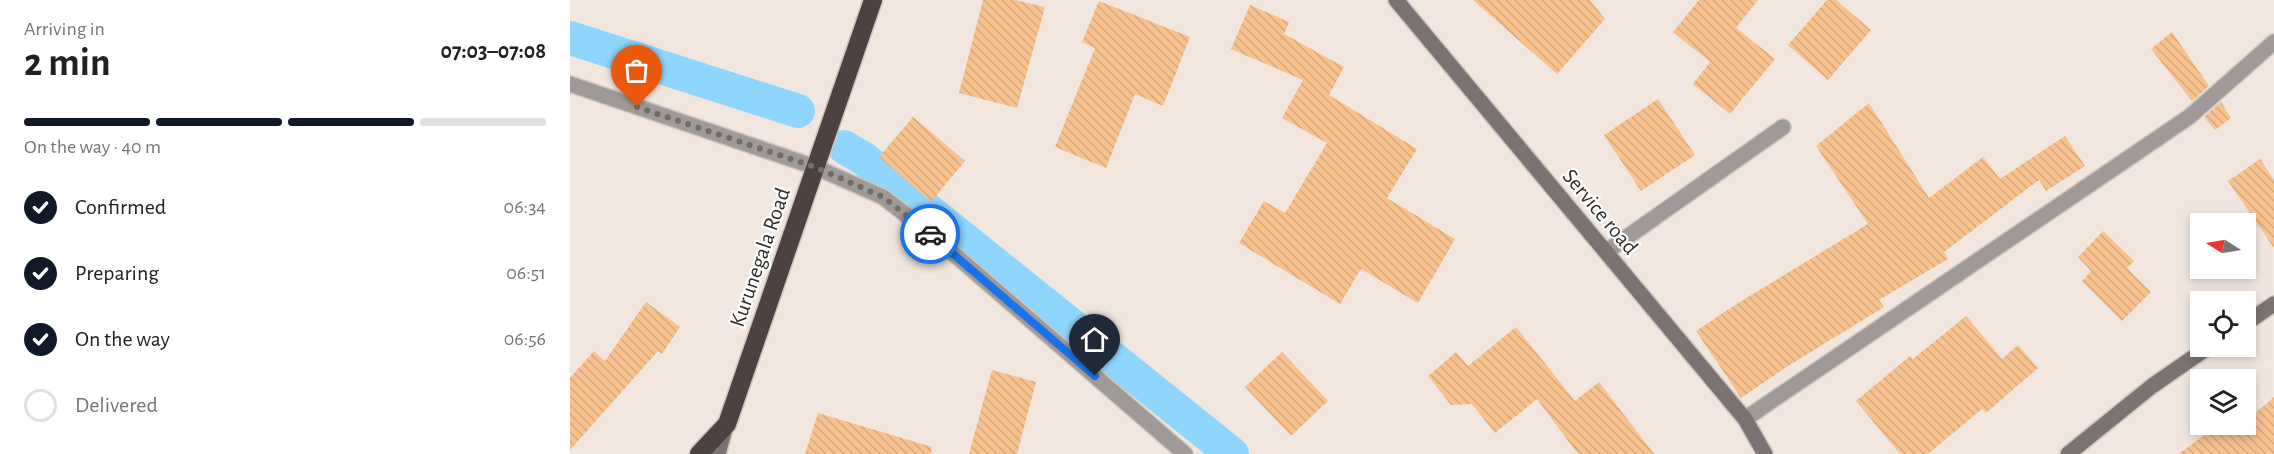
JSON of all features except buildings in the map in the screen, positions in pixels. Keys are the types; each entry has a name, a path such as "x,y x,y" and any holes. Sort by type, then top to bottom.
{"highway":[{"name":"Kurunegala Road","path":"699,454 727,424 873,0"}],"street":[{"name":"Service road","path":"1396,0 1744,418 1765,454"},
{"path":"1744,418 2189,117 2274,42"},
{"path":"570,84 815,167 883,197 932,236 1185,454"},
{"path":"1606,252 1783,127"},
{"path":"2256,316 2274,304"},
{"path":"2068,454 2151,386 2194,357"},
{"path":"718,454 727,424"}],"waterway":[{"path":"570,38 798,111"},
{"path":"844,147 864,159 1232,454"}],"way so far":[{"path":"637,107 815,167 883,197 930,234"}],"route":[{"path":"930,234 1095,376"}]}
